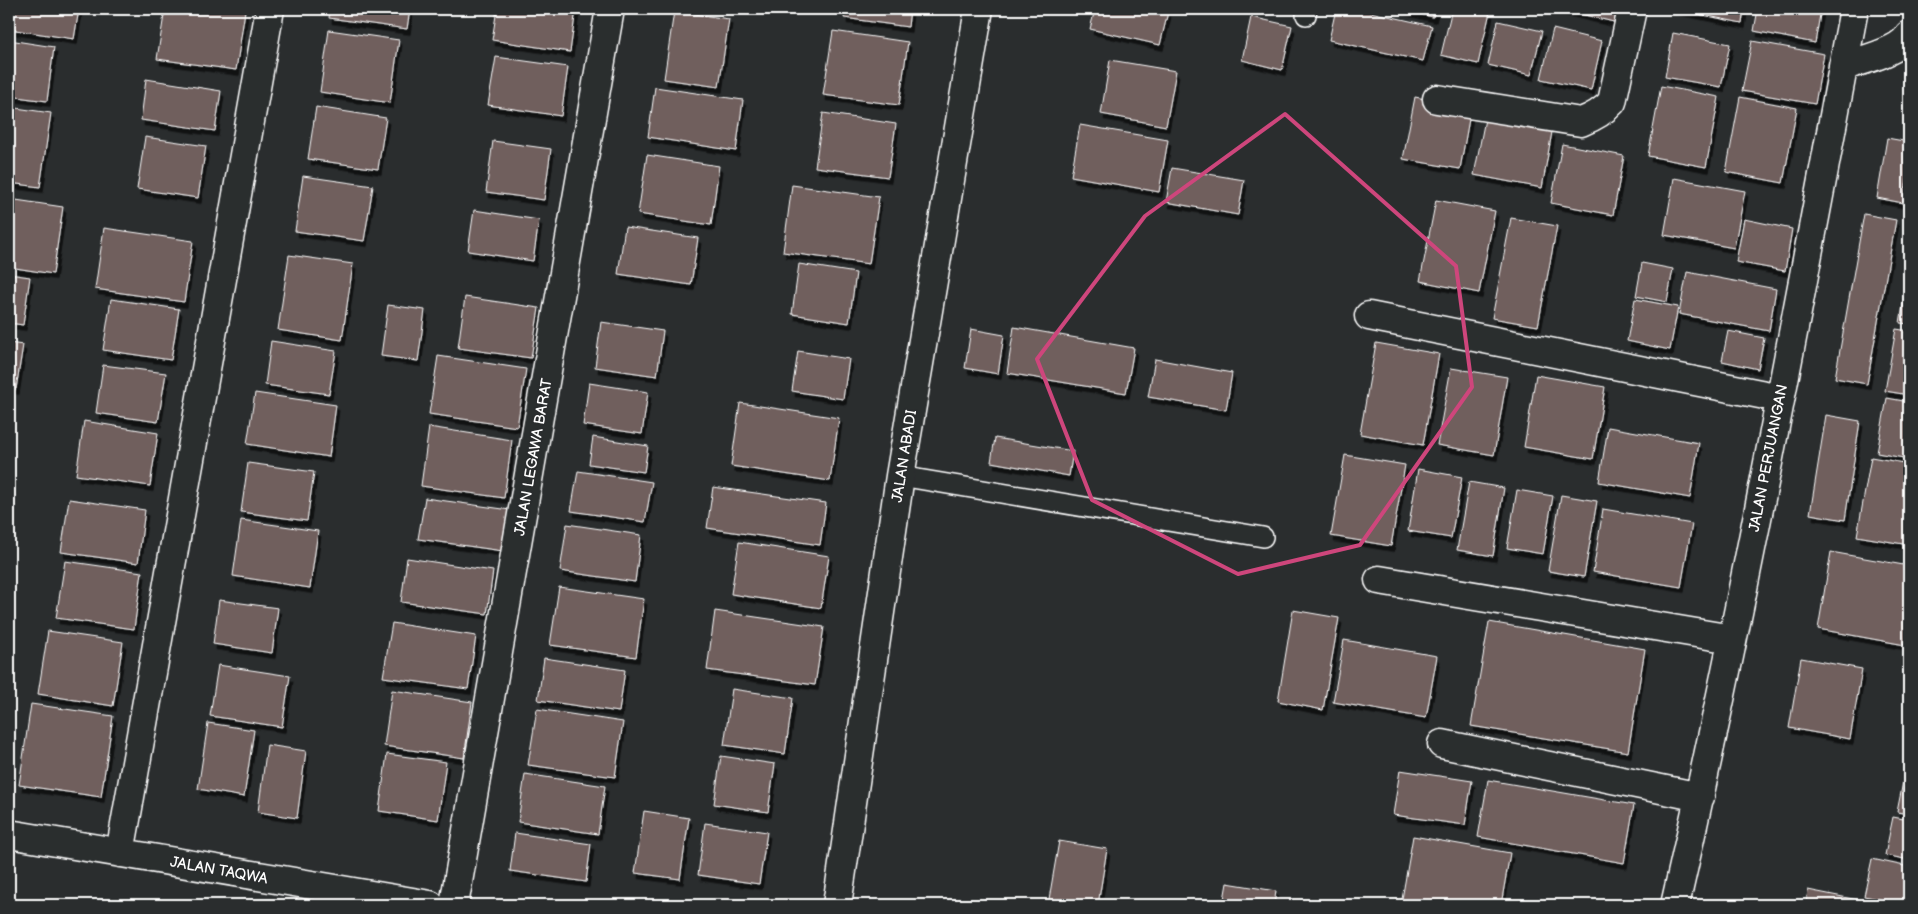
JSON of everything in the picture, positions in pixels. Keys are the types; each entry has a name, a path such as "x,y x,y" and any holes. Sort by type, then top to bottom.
{"street":[{"path":"120,853 270,9"},
{"name":"JALAN LEGAWA BARAT","path":"454,905 610,9"},
{"name":"JALAN ABADI","path":"837,905 900,476 979,9"},
{"path":"1437,99 1581,122 1592,118 1602,112 1612,102 1632,9"},
{"name":"JALAN PERJUANGAN","path":"1675,905 1700,797 1732,639 1854,9"},
{"path":"1843,66 1876,55 1906,41 1909,35"},
{"path":"1369,316 1780,398"},
{"path":"1379,580 1732,639"},
{"path":"1442,744 1700,797"},
{"name":"JALAN TAQWA","path":"9,834 430,905"}],"lane":[{"path":"900,476 1263,537"}],"highlighted area":[{"path":"1285,114 1456,266 1472,387 1360,545 1238,574 1092,500 1037,359 1145,216"}],"building":[{"path":"9,9 79,9 74,39 9,29"},
{"path":"165,9 233,9 245,11 236,70 157,59"},
{"path":"330,9 410,9 407,29 329,18"},
{"path":"497,9 576,9 570,52 492,40"},
{"path":"845,9 910,9 908,27 844,18"},
{"path":"1095,9 1154,9 1168,12 1160,45 1090,29"},
{"path":"1336,9 1357,9 1432,26 1423,61 1329,40"},
{"path":"1399,9 1435,9 1433,17"},
{"path":"1452,9 1476,9 1490,12 1478,64 1441,55"},
{"path":"1560,9 1626,9 1622,24"},
{"path":"1674,9 1744,9 1742,23"},
{"path":"1758,9 1821,9 1815,43 1754,31"},
{"path":"674,11 729,19 719,87 664,79"},
{"path":"1251,17 1292,26 1282,70 1242,60"},
{"path":"1498,21 1542,31 1531,75 1488,65"},
{"path":"1553,29 1602,41 1591,90 1541,79"},
{"path":"329,30 399,40 390,103 320,92"},
{"path":"833,31 908,42 899,105 823,95"},
{"path":"1673,33 1730,44 1721,87 1665,77"},
{"path":"9,40 54,47 47,101 9,96"},
{"path":"1752,41 1824,54 1815,104 1742,91"},
{"path":"496,57 568,67 561,116 488,105"},
{"path":"1110,60 1176,71 1166,126 1101,114"},
{"path":"146,79 221,91 215,131 141,120"},
{"path":"1661,86 1719,97 1706,167 1648,156"},
{"path":"655,87 743,100 736,151 648,137"},
{"path":"1415,97 1471,108 1460,169 1403,159"},
{"path":"1740,97 1797,108 1783,183 1726,172"},
{"path":"9,107 51,113 40,187 9,183"},
{"path":"316,107 386,118 378,169 308,159"},
{"path":"823,113 896,124 888,177 815,167"},
{"path":"1485,119 1552,132 1542,188 1474,175"},
{"path":"1080,125 1168,140 1159,192 1071,176"},
{"path":"145,137 206,146 198,198 137,189"},
{"path":"1887,138 1909,142 1909,169 1903,203 1877,198"},
{"path":"493,141 551,149 544,200 486,192"},
{"path":"1562,144 1624,156 1613,215 1551,203"},
{"path":"647,155 719,166 711,225 638,214"},
{"path":"1172,168 1244,180 1238,215 1166,202"},
{"path":"303,176 373,186 364,241 295,231"},
{"path":"1674,178 1745,191 1734,248 1664,235"},
{"path":"792,185 879,197 869,264 783,252"},
{"path":"9,199 63,207 53,274 9,267"},
{"path":"1436,200 1495,211 1479,293 1420,281"},
{"path":"474,210 539,220 533,261 468,251"},
{"path":"1864,214 1896,220 1867,384 1835,378"},
{"path":"1511,218 1557,226 1538,326 1492,318"},
{"path":"1744,219 1792,229 1785,271 1736,262"},
{"path":"625,227 698,238 691,285 618,274"},
{"path":"104,228 193,241 184,302 95,289"},
{"path":"289,255 353,264 342,340 278,330"},
{"path":"1642,263 1673,269 1667,302 1636,296"},
{"path":"799,264 856,273 849,323 792,314"},
{"path":"1909,269 1909,324 1900,323"},
{"path":"1687,272 1776,289 1769,331 1679,314"},
{"path":"9,274 30,277 23,325 9,323"},
{"path":"465,297 539,308 531,358 458,348"},
{"path":"111,299 179,309 171,360 103,350"},
{"path":"1635,299 1678,307 1670,350 1627,341"},
{"path":"388,305 425,310 418,361 381,356"},
{"path":"601,322 663,331 657,376 595,367"},
{"path":"1014,327 1134,348 1126,393 1007,373"},
{"path":"971,329 1004,335 998,374 965,368"},
{"path":"1896,329 1909,331 1909,395 1885,391"},
{"path":"1728,331 1764,338 1758,369 1722,361"},
{"path":"271,341 336,351 329,394 265,385"},
{"path":"9,343 23,345 16,389 9,388"},
{"path":"1376,343 1439,354 1423,445 1360,434"},
{"path":"798,351 849,359 843,399 792,391"},
{"path":"438,356 526,369 517,427 429,414"},
{"path":"1155,359 1232,373 1226,410 1148,397"},
{"path":"103,365 166,373 158,422 96,413"},
{"path":"1451,368 1507,377 1494,455 1437,445"},
{"path":"1536,375 1605,387 1593,459 1524,447"},
{"path":"589,383 648,392 642,434 583,425"},
{"path":"255,393 336,405 329,457 247,444"},
{"path":"1887,398 1909,402 1909,459 1877,453"},
{"path":"740,403 839,418 830,481 731,466"},
{"path":"1826,415 1860,421 1845,520 1810,514"},
{"path":"84,421 158,433 150,486 76,475"},
{"path":"429,427 512,440 504,498 421,486"},
{"path":"1608,427 1699,443 1690,498 1599,482"},
{"path":"593,437 648,446 644,472 589,464"},
{"path":"995,438 1073,451 1069,476 991,462"},
{"path":"1345,455 1405,465 1391,546 1331,536"},
{"path":"1871,457 1909,464 1909,545 1857,536"},
{"path":"248,463 314,472 307,521 241,512"},
{"path":"1418,469 1462,477 1451,538 1408,531"},
{"path":"578,471 652,482 645,522 571,511"},
{"path":"1469,482 1504,488 1493,556 1457,550"},
{"path":"713,487 826,503 820,545 707,528"},
{"path":"1517,490 1553,496 1543,554 1507,548"},
{"path":"1561,495 1597,501 1584,577 1548,571"},
{"path":"425,498 510,510 503,551 418,539"},
{"path":"69,499 145,510 138,563 61,552"},
{"path":"1603,509 1692,524 1681,587 1593,572"},
{"path":"241,520 318,531 310,588 233,576"},
{"path":"567,524 641,535 635,582 560,571"},
{"path":"739,542 829,556 821,608 731,594"},
{"path":"1831,552 1909,566 1909,619 1905,645 1818,629"},
{"path":"407,558 493,571 487,614 401,602"},
{"path":"65,561 142,572 134,629 56,618"},
{"path":"559,587 644,599 636,657 550,645"},
{"path":"219,600 278,608 272,653 213,644"},
{"path":"1293,610 1339,618 1323,710 1278,701"},
{"path":"715,611 824,627 815,685 707,670"},
{"path":"1489,622 1645,649 1628,752 1471,726"},
{"path":"392,623 476,636 468,689 383,677"},
{"path":"48,631 123,642 113,706 38,694"},
{"path":"1344,640 1437,656 1426,718 1333,702"},
{"path":"544,658 625,670 619,712 538,700"},
{"path":"1801,658 1862,669 1850,739 1789,728"},
{"path":"218,665 290,676 282,727 210,716"},
{"path":"732,689 793,698 785,754 724,745"},
{"path":"392,690 472,702 464,758 384,746"},
{"path":"31,704 113,716 101,797 19,785"},
{"path":"537,709 623,722 615,777 528,765"},
{"path":"208,723 254,730 244,797 198,789"},
{"path":"267,745 306,751 297,818 258,812"},
{"path":"387,754 446,762 438,820 379,811"},
{"path":"721,756 775,764 768,812 714,804"},
{"path":"1400,770 1472,781 1465,825 1393,815"},
{"path":"1905,772 1909,773 1909,814 1897,812"},
{"path":"525,774 605,786 598,834 518,822"},
{"path":"1488,780 1634,805 1624,863 1478,837"},
{"path":"644,811 689,818 680,879 635,873"},
{"path":"1893,817 1909,820 1909,860 1885,855"},
{"path":"705,823 767,832 759,884 698,875"},
{"path":"515,833 591,844 586,882 510,871"},
{"path":"1413,836 1510,853 1501,905 1401,905"},
{"path":"1059,841 1107,849 1098,905 1048,905"},
{"path":"1872,859 1909,867 1909,905 1864,896"},
{"path":"1227,883 1276,891 1274,905 1223,905"},
{"path":"1808,890 1883,905 1806,905"}]}
